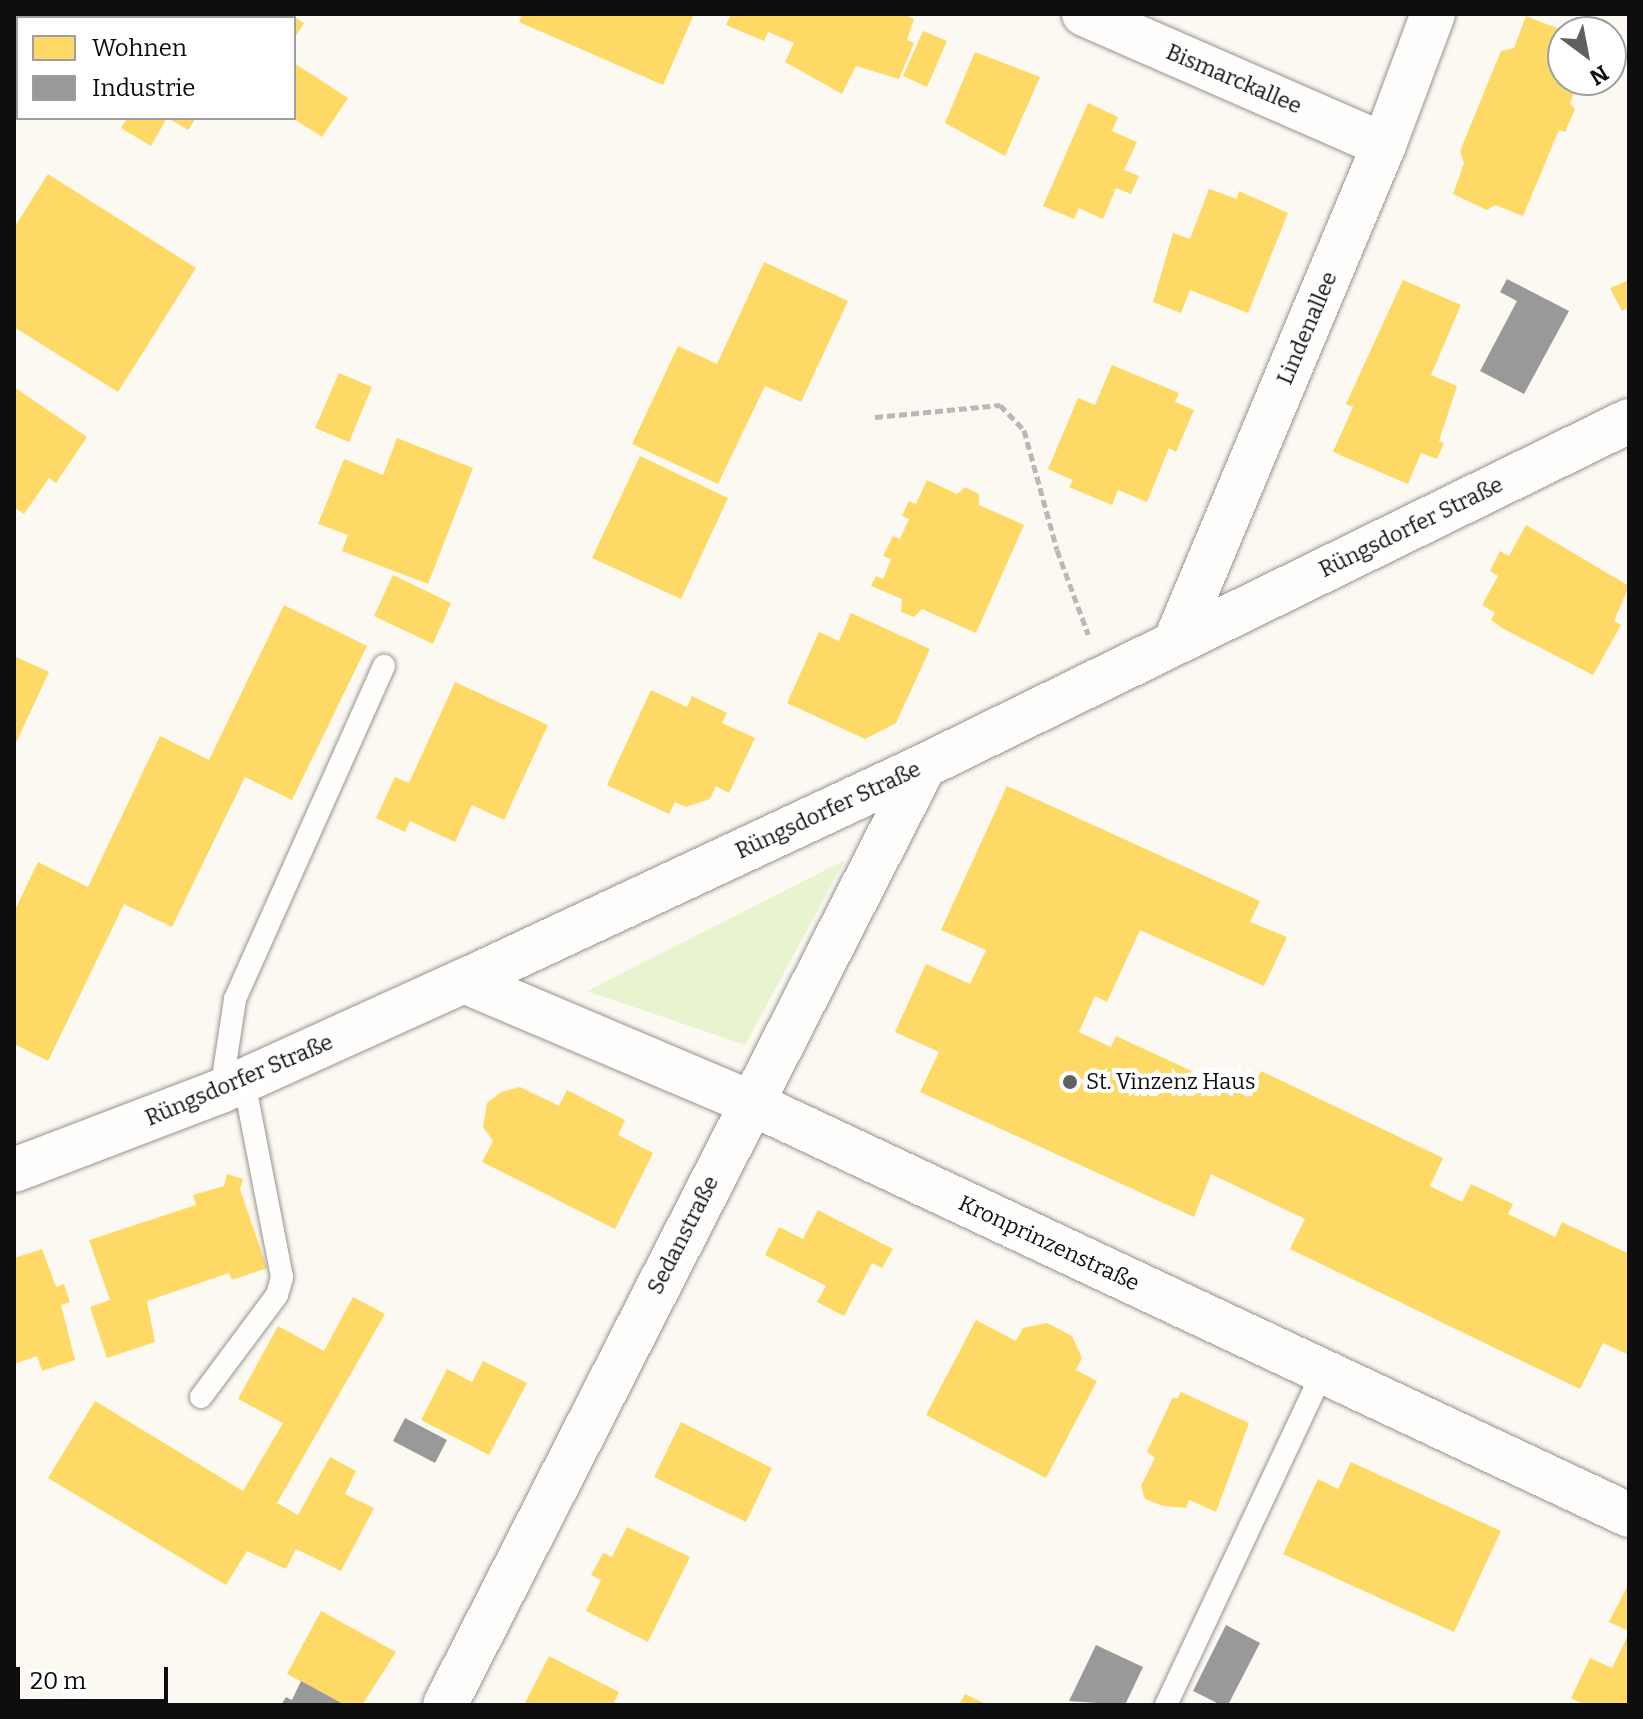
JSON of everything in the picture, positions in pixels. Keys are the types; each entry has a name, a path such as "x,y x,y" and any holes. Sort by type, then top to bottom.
{"street":[{"name":"Bismarckallee","path":"1084,14 1384,145"},
{"name":"Lindenallee","path":"1176,640 1384,145 1433,14"},
{"name":"Rüngsdorfer Straße","path":"14,1170 232,1086 464,981 924,766 1176,640 1629,421"},
{"name":"Sedanstraße","path":"445,1705 924,766"},
{"name":"Kronprinzenstraße","path":"464,981 751,1103 1629,1515"}],"lane":[{"path":"201,1397 277,1295 282,1277 232,1086 235,999 384,666"},
{"path":"1166,1705 1323,1371"}],"path":[{"path":"875,417 1000,405 1024,430 1057,550 1104,676"}],"green space":[{"path":"845,860 745,1045 587,991"}],"building: Wohnen":[{"path":"289,14 292,16 154,16"},
{"path":"522,14 694,14 663,85 519,22"},
{"path":"731,14 903,14 914,19 907,40 914,43 899,79 856,66 842,94 785,62 794,43 768,32 764,41 726,25"},
{"path":"1526,16 1547,24 1547,96 1573,96 1570,103 1575,109 1565,132 1559,130 1523,216 1495,205 1487,210 1453,194 1464,163 1460,151 1501,51 1514,48"},
{"path":"296,18 304,23 296,36"},
{"path":"923,31 947,41 927,87 903,76"},
{"path":"975,52 1040,77 1005,156 945,123"},
{"path":"296,64 348,98 322,137 296,120"},
{"path":"1088,103 1118,117 1112,131 1137,142 1124,170 1139,176 1131,194 1116,188 1103,219 1079,208 1074,219 1043,206"},
{"path":"126,120 166,120 151,146 121,128"},
{"path":"171,120 195,120 188,130"},
{"path":"48,174 196,268 118,392 14,327 14,228"},
{"path":"1209,189 1237,199 1239,191 1288,213 1248,313 1190,290 1181,313 1153,302 1173,233 1190,239"},
{"path":"764,262 848,301 801,402 765,386 718,484 632,444 678,346 717,364"},
{"path":"1403,280 1461,305 1431,375 1457,386 1439,441 1444,443 1437,459 1421,453 1408,484 1333,452 1353,407 1346,404"},
{"path":"1629,280 1629,307 1622,311 1610,288"},
{"path":"1112,365 1179,393 1175,402 1194,410 1176,452 1169,448 1147,502 1118,490 1112,505 1069,487 1073,480 1048,469 1078,398 1095,405"},
{"path":"339,373 372,387 349,442 315,428"},
{"path":"14,387 87,437 56,483 49,478 24,514 14,507"},
{"path":"397,438 473,468 428,584 342,551 348,535 318,524 344,459 383,475"},
{"path":"640,456 728,498 681,599 592,558"},
{"path":"927,480 957,494 965,487 979,494 979,505 1024,525 976,633 922,609 914,617 901,612 902,599 871,586 876,576 883,579 891,559 883,556 893,536 900,539 909,519 902,516 909,501 916,504"},
{"path":"1526,525 1629,586 1614,621 1621,625 1593,675 1502,628 1491,620 1495,613 1482,605 1498,576 1490,571 1500,551 1509,556"},
{"path":"393,575 451,603 433,644 374,616"},
{"path":"284,605 367,646 292,800 245,777 172,927 124,904 48,1061 14,1044 14,912 38,862 88,887 160,736 209,760"},
{"path":"851,613 930,649 896,723 865,739 787,703 819,632 839,641"},
{"path":"14,656 49,672 14,747"},
{"path":"455,682 548,725 504,820 472,805 455,842 410,821 405,832 376,818 395,777 409,783"},
{"path":"651,690 687,707 692,696 727,713 722,723 755,738 729,793 716,786 710,799 686,807 675,802 669,814 607,785"},
{"name":"St. Vinzenz Haus","path":"1007,786 1260,901 1250,922 1287,937 1264,986 1140,930 1107,1002 1095,996 1079,1032 1111,1047 1116,1036 1248,1097 1261,1071 1443,1158 1430,1186 1462,1202 1471,1184 1513,1204 1508,1214 1555,1237 1562,1222 1629,1254 1629,1355 1603,1343 1580,1389 1290,1249 1305,1219 1211,1174 1194,1217 920,1092 939,1052 895,1032 926,964 970,984 986,950 941,930"},
{"path":"520,1087 559,1106 567,1090 625,1120 618,1135 653,1153 615,1229 482,1162 493,1141 483,1127 487,1103 501,1092"},
{"path":"227,1174 243,1179 240,1189 267,1268 232,1280 229,1273 147,1301 155,1342 107,1358 90,1307 110,1300 89,1240 196,1205 193,1195 224,1186"},
{"path":"818,1210 893,1249 882,1268 872,1263 844,1316 817,1302 826,1286 765,1255 779,1227 803,1239"},
{"path":"42,1249 56,1287 64,1284 70,1302 61,1305 75,1360 42,1371 37,1356 14,1364 14,1258"},
{"path":"353,1297 385,1314 277,1503 298,1515 330,1457 356,1471 345,1494 374,1508 341,1571 296,1549 286,1569 247,1551 226,1585 48,1478 95,1401 243,1491 283,1423 238,1399 278,1326 324,1351"},
{"path":"976,1320 1016,1341 1023,1328 1047,1323 1072,1336 1082,1358 1076,1370 1097,1381 1046,1478 926,1415"},
{"path":"483,1361 527,1383 489,1455 421,1420 447,1369 472,1382"},
{"path":"1181,1392 1249,1423 1216,1512 1189,1500 1186,1508 1163,1506 1145,1499 1141,1486 1155,1458 1147,1452 1173,1397 1177,1399"},
{"path":"681,1422 772,1468 746,1522 654,1477"},
{"path":"1351,1462 1501,1531 1454,1632 1283,1554 1318,1479 1338,1489"},
{"path":"627,1527 690,1557 648,1642 586,1611 601,1580 591,1575 603,1553 612,1557"},
{"path":"1629,1588 1629,1631 1609,1622"},
{"path":"321,1611 396,1652 362,1705 345,1705 287,1674"},
{"path":"1629,1633 1629,1705 1585,1705 1571,1698 1590,1658 1612,1668"},
{"path":"549,1656 619,1692 613,1705 524,1705"},
{"path":"965,1694 988,1705 959,1705"}],"building: Industrie":[{"path":"1507,279 1569,311 1524,394 1480,371 1517,301 1500,292"},
{"path":"405,1418 447,1440 435,1463 393,1441"},
{"path":"1226,1625 1260,1643 1228,1705 1221,1705 1193,1691"},
{"path":"1096,1645 1143,1667 1125,1705 1069,1701"},
{"path":"301,1681 345,1705 281,1705 286,1697 292,1700"}],"place":[{"name":"St. Vinzenz Haus","path":"1070,1082"}]}
